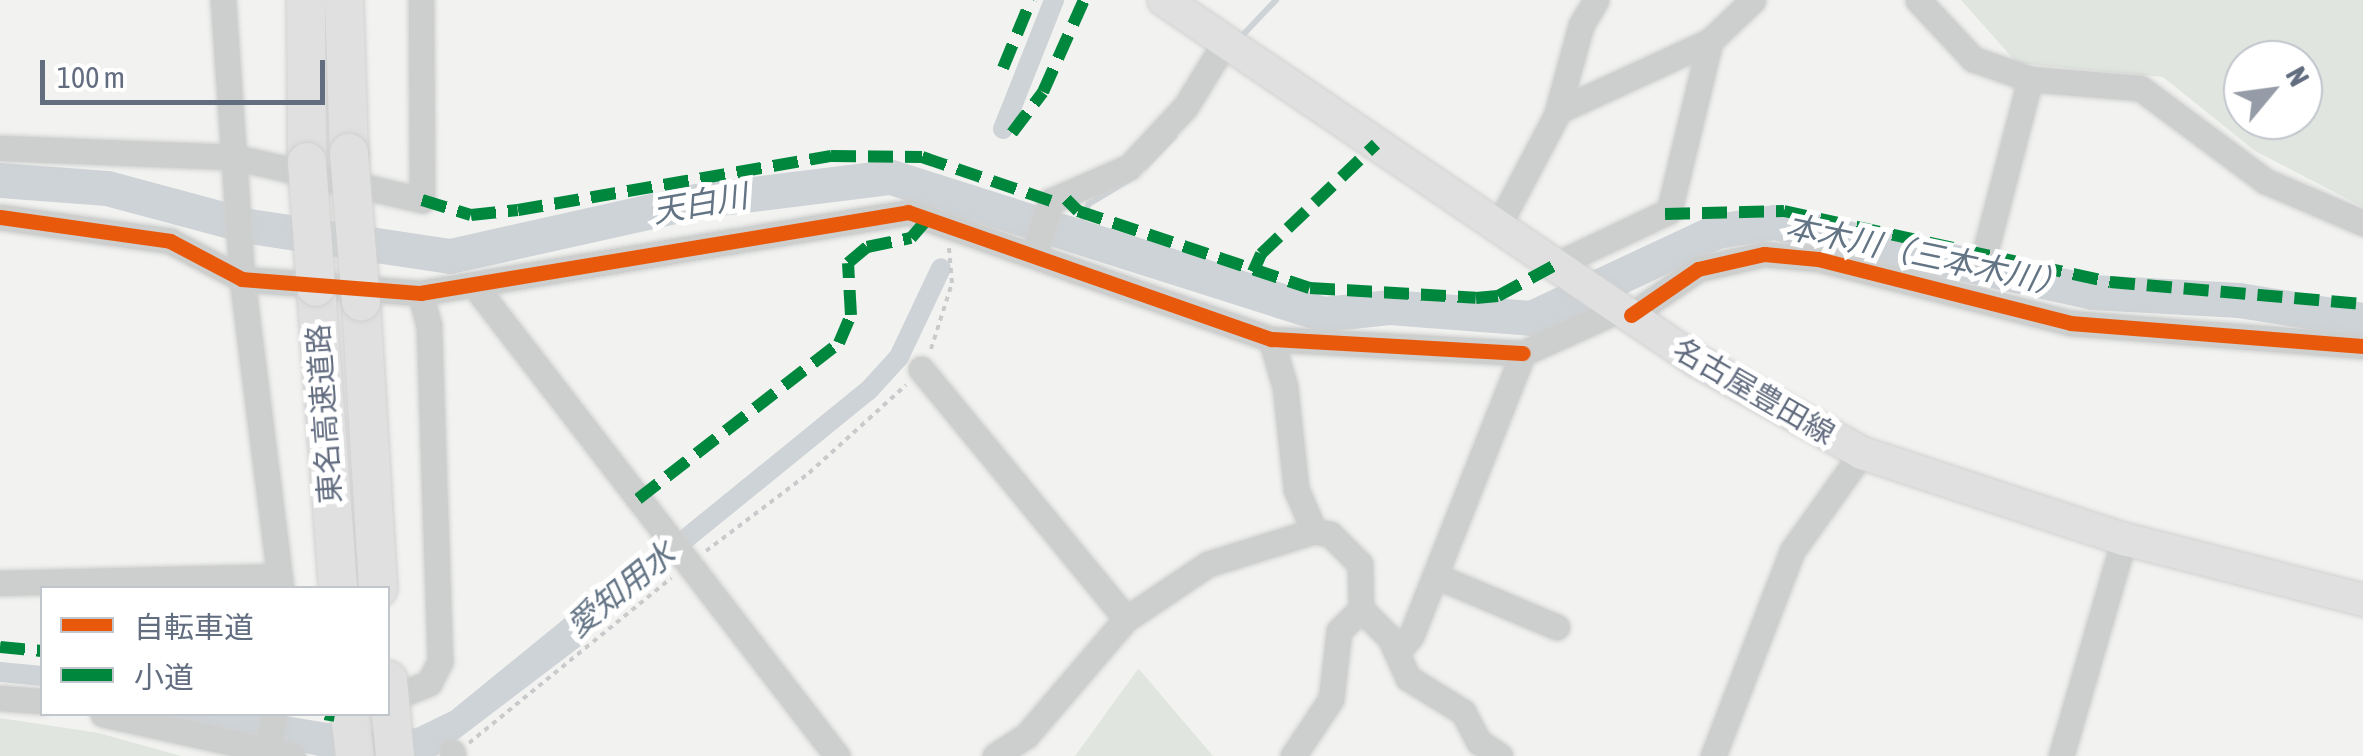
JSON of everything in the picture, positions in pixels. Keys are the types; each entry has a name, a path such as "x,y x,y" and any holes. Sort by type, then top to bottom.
{"highway":[{"name":"東名高速道路","path":"306,0 307,162 338,586"},
{"name":"東名高速道路","path":"348,0 345,54 349,153 378,586"},
{"path":"390,702 395,756"},
{"path":"350,716 354,756"}],"main road":[{"name":"名古屋豊田線","path":"1164,0 1622,309 1862,453 2124,538 2363,600"}],"street":[{"path":"0,583 280,582 242,269 223,0"},
{"path":"293,0 307,162"},
{"path":"0,148 234,156 422,200 421,0"},
{"path":"1558,110 1710,41 1753,0"},
{"path":"1918,0 1973,59 2030,79 2140,88 2265,181 2363,223"},
{"path":"1498,226 1558,110 1581,24 1601,1"},
{"path":"1563,269 1669,211 1710,41"},
{"path":"1034,254 1052,201 1129,167 1186,106 1225,42"},
{"path":"1984,256 2030,79"},
{"path":"0,217 170,240 242,269 420,293 868,212 908,212 1270,339 1522,353 1622,309 1698,269 1764,254 1818,260 2071,322 2363,346"},
{"path":"474,285 837,756"},
{"path":"390,700 414,694 440,662 429,326 420,293"},
{"path":"1270,339 1285,387 1296,489 1314,531"},
{"path":"1397,653 1436,576 1522,353"},
{"path":"921,370 1126,620"},
{"path":"1713,756 1792,551 1862,453"},
{"path":"996,756 1026,736 1126,620 1208,564 1314,531 1330,534 1360,564 1361,609 1397,653 1408,678 1463,712 1492,755"},
{"path":"2061,756 2124,538"},
{"path":"1436,576 1557,627"},
{"path":"1293,756 1330,699 1339,631 1361,609"},
{"path":"0,698 40,701"},
{"path":"112,716 275,754 274,716"}],"path":[{"path":"453,754 691,562 809,473 921,370 944,324 953,227"}],"shaded area":[{"path":"1961,0 2363,0 2363,207 2255,151 2241,140 2323,140 2323,40 2223,40 2223,125 2163,77 2017,63"},
{"path":"565,618 582,645 436,756 318,756 154,716 286,716 381,732 416,728 451,711"},
{"path":"1139,669 1213,756 1075,756"},
{"path":"0,718 99,733 181,756 0,756"}],"waterway":[{"name":"愛知用水","path":"1003,129 1054,0"},
{"path":"1239,39 1276,0"},
{"path":"1145,167 1174,137"},
{"path":"1075,238 1089,204 1135,176"},
{"name":"天白川","path":"0,180 107,188 249,226 450,256 697,201 891,177 1324,314 1389,307 1531,318 1717,231 1774,222 2092,292 2239,300 2363,320"},
{"name":"愛知用水","path":"555,645 868,391 899,357 941,268"},
{"name":"愛知用水","path":"0,672 40,676"}],"marked path":[{"path":"1003,68 1031,0"},
{"path":"1012,133 1043,92 1084,0"},
{"path":"1253,272 1261,254 1376,144"},
{"path":"422,200 471,215 518,210 831,156 922,157 1051,201"},
{"path":"1066,199 1078,211 1310,288 1498,296 1555,265"},
{"path":"1665,214 1784,211 2110,282 2363,304"},
{"path":"638,499 839,343 851,315 848,263 867,247 911,238 929,217"},
{"path":"0,647 40,651"}],"cycle path":[{"path":"0,217 170,241 242,279 420,293 908,212 1271,339 1523,353"},
{"path":"1631,315 1698,269 1764,254 1818,259 2071,323 2363,346"}],"water label":[{"name":"本木川（三本木川）","path":"1927,256"}]}
